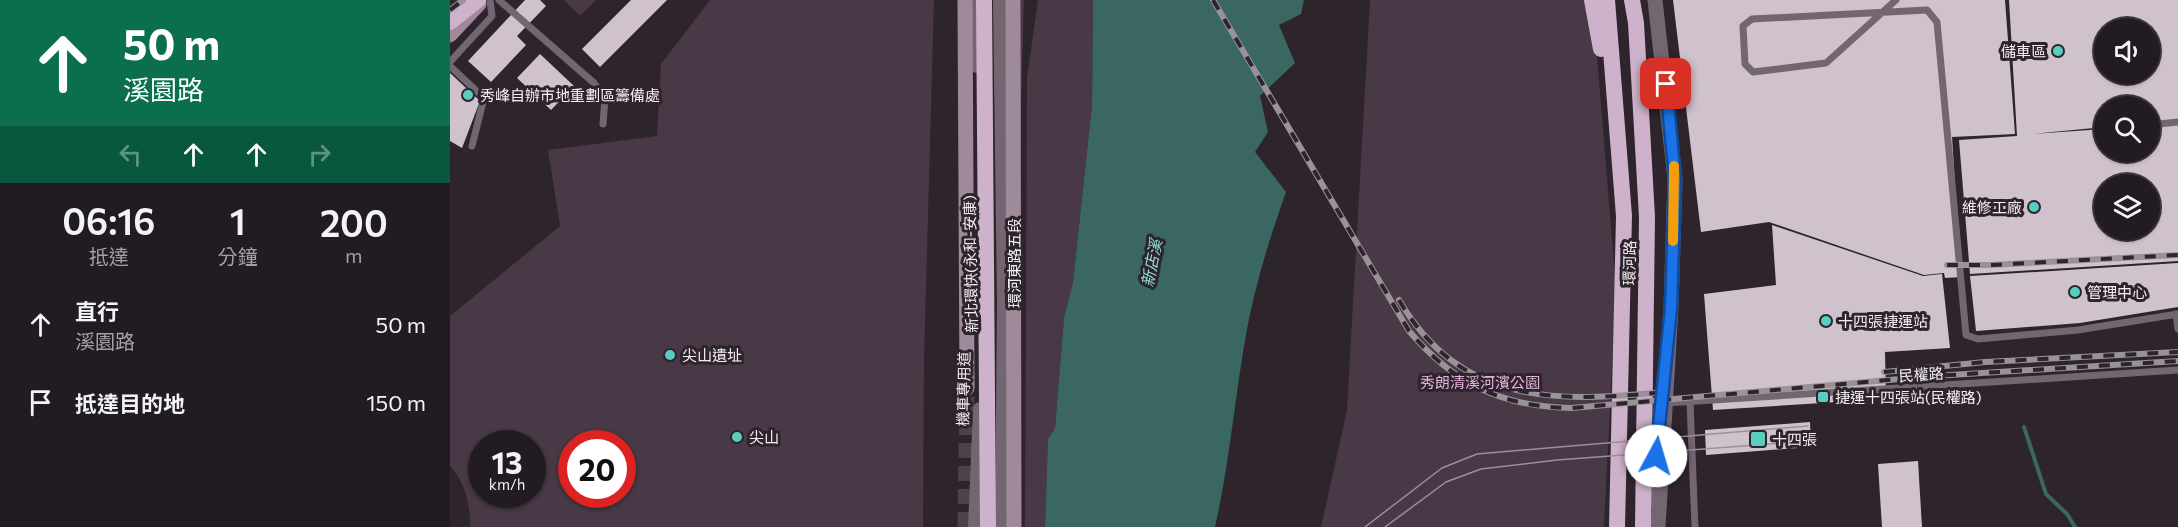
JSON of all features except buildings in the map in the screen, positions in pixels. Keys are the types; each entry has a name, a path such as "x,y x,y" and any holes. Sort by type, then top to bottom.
{"highway":[{"path":"450,22 480,0"},
{"name":"新北環快(永和-安康)","path":"984,0 988,527"},
{"name":"新北環快(永和-安康)","path":"991,0 996,527"},
{"path":"1592,0 1618,133"},
{"name":"環河路","path":"1607,0 1624,216 1617,527"},
{"name":"環河路","path":"1632,0 1636,22 1647,217 1643,527"}],"main road":[{"path":"450,35 463,24 480,0"},
{"path":"965,0 967,388"},
{"name":"環河東路五段","path":"1013,0 1014,527"}],"street":[{"name":"機車專用道","path":"975,0 981,378 975,527"},
{"path":"1000,0 1004,304 1002,527"},
{"path":"1655,0 1675,178 1671,308 1658,527"}],"lane":[{"path":"472,146 484,98 450,64 492,16 490,0"},
{"path":"499,0 594,83 605,98 603,124"},
{"path":"1896,0 1887,8 1879,16 1826,63 1753,72 1745,64 1743,26 1752,19 1880,13 1892,12 1927,10 1937,22 1966,335 1978,339 2078,330 2177,314 2178,329"},
{"path":"2160,124 2178,122"},
{"path":"1648,527 1666,362"},
{"name":"民權路","path":"1666,404 2178,370"},
{"path":"1690,402 1695,527"}],"green space":[{"path":"564,0 596,0 580,16"},
{"path":"710,0 934,0 924,360 923,527 470,527 469,508 546,508 546,430 468,430 468,505 460,480 450,466 450,316 560,226 548,150 657,136 661,64"},
{"path":"1017,0 1024,0 1020,144"},
{"path":"1038,0 1093,0 1092,105 1073,282 1064,318 1055,428 1048,439 1045,527 1025,527 1027,78"},
{"name":"秀朗清溪河濱公園","path":"1370,0 1586,0 1597,56 1616,287 1604,527 1321,527 1347,410"}],"water":[{"name":"新店溪","path":"1093,0 1304,0 1301,14 1279,25 1295,63 1260,96 1268,132 1255,152 1286,192 1264,260 1251,311 1225,478 1215,527 1045,527 1048,439 1055,428 1064,318 1073,282 1092,105"}],"waterway":[{"path":"2024,427 2046,494 2067,514 2075,527"}],"tunnel":[{"path":"965,527 967,388"}],"tram line":[{"path":"1365,527 1442,468 1477,454 1808,426"},
{"path":"1385,527 1446,482 1481,469 1557,460 1809,441"}],"railway":[{"path":"450,10 463,0"},
{"path":"1213,0 1409,331 1444,365 1462,378 1502,397 1547,407 1572,408 1934,376 2178,361"},
{"path":"1947,265 1991,265 2178,255"},
{"path":"1399,300 1424,335 1452,361 1483,379 1516,390 1551,395 1588,397 1666,392"},
{"path":"1884,372 1985,362 2178,352"}],"slow traffic":[{"path":"1673,241 1674,166"}],"place":[{"name":"儲車區","path":"2058,51"},
{"name":"秀峰自辦市地重劃區籌備處","path":"468,95"},
{"name":"維修工廠","path":"2034,207"},
{"name":"管理中心","path":"2075,292"},
{"name":"十四張捷運站","path":"1826,321"},
{"name":"尖山遺址","path":"670,355"},
{"name":"捷運十四張站(民權路)","path":"1823,397"},
{"name":"尖山","path":"737,437"},
{"name":"十四張","path":"1758,439"}],"route":[{"path":"1656,456 1671,308 1675,178 1666,84"}]}
